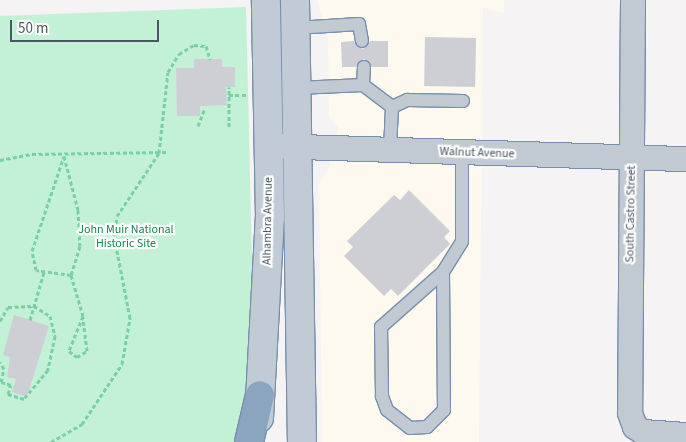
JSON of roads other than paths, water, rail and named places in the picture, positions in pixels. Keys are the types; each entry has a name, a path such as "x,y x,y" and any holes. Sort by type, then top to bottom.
{"highway":[{"path":"249,442 260,395"}],"main road":[{"name":"Alhambra Avenue","path":"257,442 269,236 266,0"},
{"path":"295,0 302,442"}],"street":[{"name":"South Castro Street","path":"633,0 629,408 635,427 649,434 686,434"},
{"name":"Walnut Avenue","path":"268,146 390,149 462,154 686,159"}],"lane":[{"path":"296,28 359,24 362,41"},
{"path":"363,84 364,67"},
{"path":"297,88 363,84 392,107"},
{"path":"392,107 407,100 463,101"},
{"path":"390,149 392,107"},
{"path":"443,272 444,410 427,427 410,428 387,410 382,396 381,328 443,272 462,241 462,154"}],"park label":[{"name":"John Muir National Historic Site","path":"126,237"}]}
